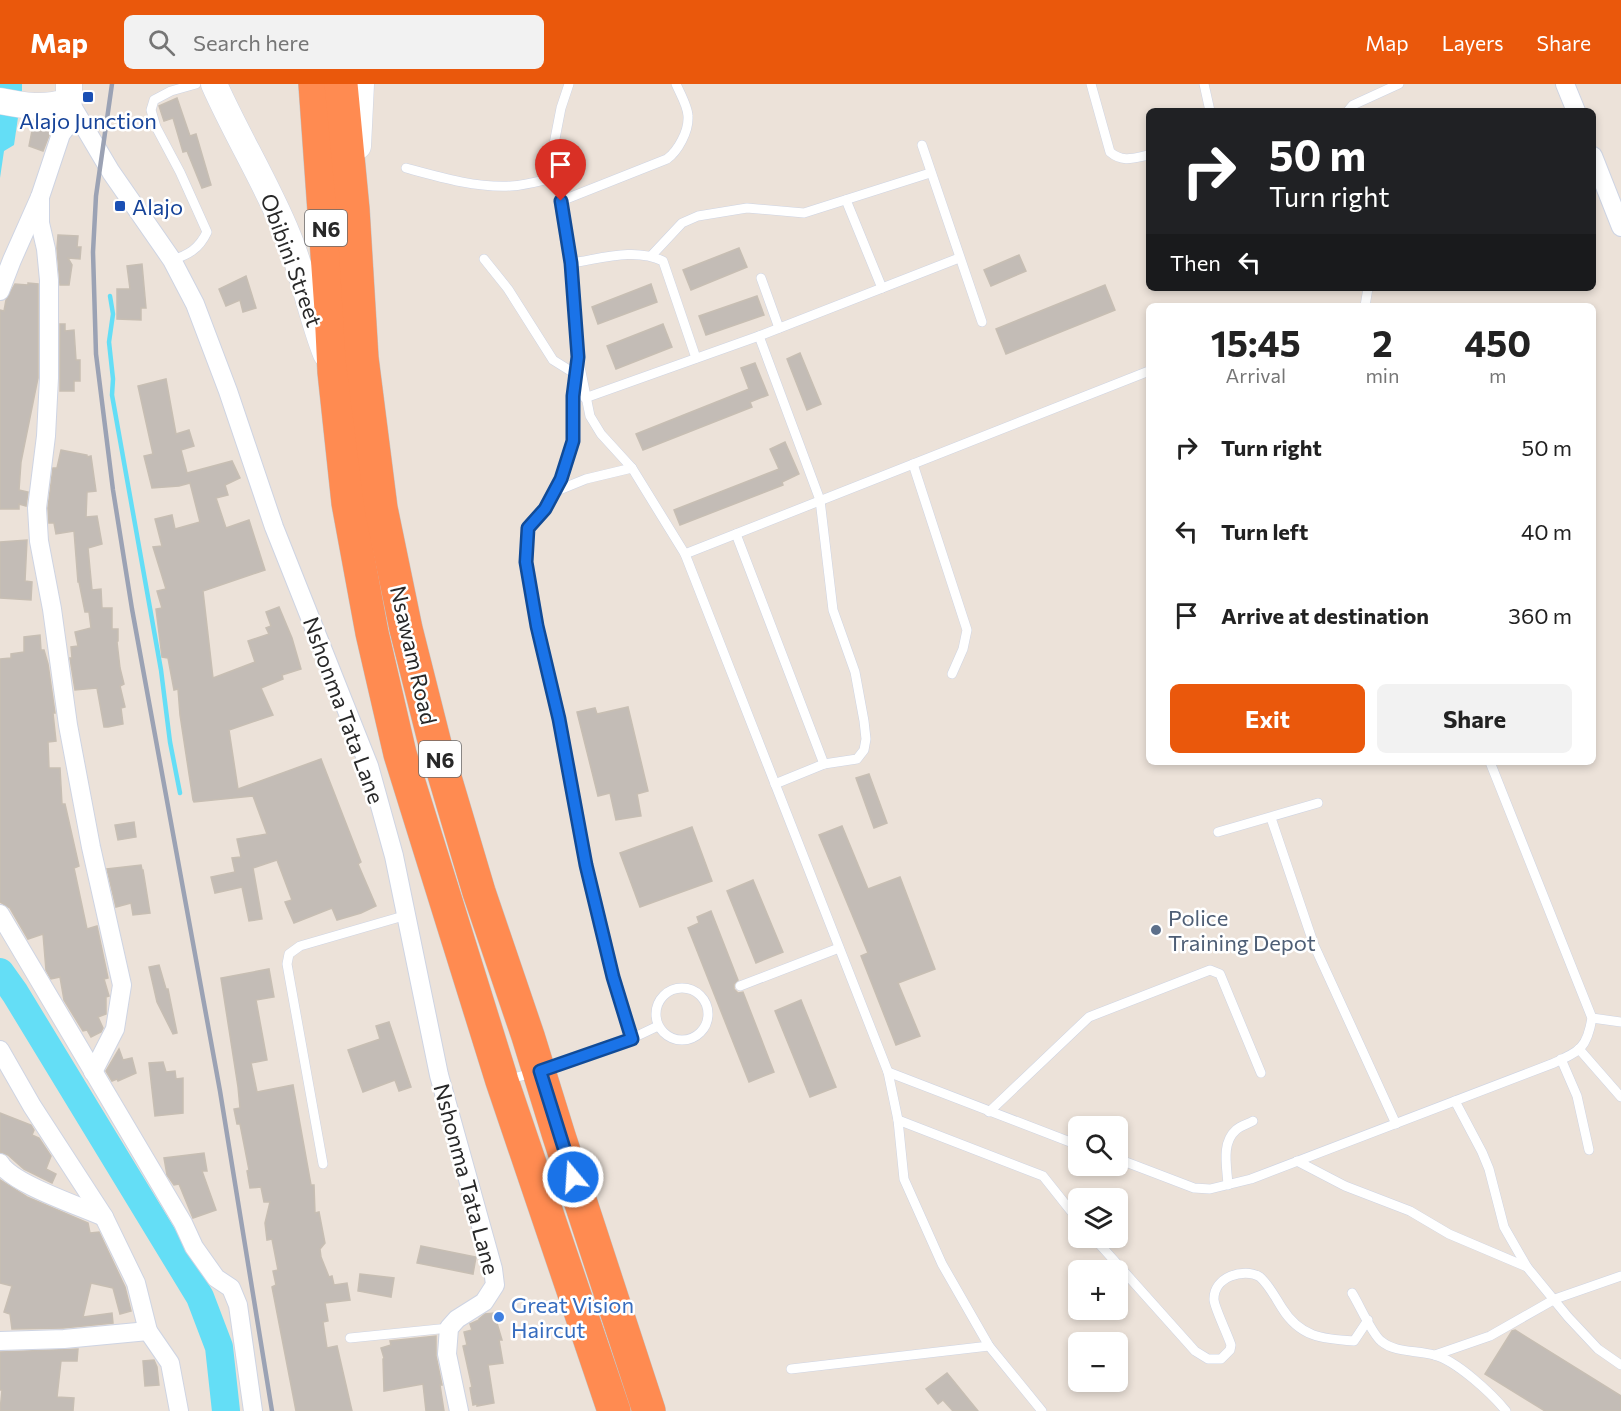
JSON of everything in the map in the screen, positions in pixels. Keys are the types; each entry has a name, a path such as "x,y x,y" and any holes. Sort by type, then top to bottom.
{"highway":[{"name":"Nsawam Road","path":"315,84 334,372 348,504 372,633 400,754 502,1082 614,1411"},
{"name":"Nsawam Road","path":"341,84 353,209 362,358 381,508 406,628 435,744 472,869 540,1071 649,1411"}],"street":[{"name":"Obibini Street","path":"214,84 269,193 289,239 319,335 334,372"},
{"path":"353,209 360,84"},
{"path":"1565,84 1575,108"},
{"path":"0,101 27,107 58,105 72,101 71,120 61,134 40,197 0,291"},
{"name":"Nshonma Tata Lane","path":"72,101 122,189 172,260 195,304 228,391 274,527 369,766 394,856 439,1075 493,1269 495,1285 484,1302 457,1319 448,1328"},
{"path":"1596,164 1621,227"},
{"path":"40,197 40,223 46,249 49,280 49,378 46,436 36,508 39,541 52,609 68,725 91,847 122,985 115,1029 93,1072"},
{"path":"0,914 183,1223 194,1246 216,1278 231,1288 238,1305 253,1411"},
{"path":"0,1050 32,1106 104,1217 136,1283 148,1331 170,1363 179,1411"},
{"path":"0,1163 3,1169 24,1182 104,1217"},
{"path":"448,1328 447,1354 459,1411"},
{"path":"0,1341 64,1339 148,1331"}],"lane":[{"path":"172,260 189,254 202,243 207,232 180,172 156,127 151,110 154,100 171,91 196,84"},
{"path":"569,84 561,108 553,149 571,263 578,357 590,416 602,434 632,468 685,554 888,1072 898,1120 904,1179 942,1264 989,1346 1042,1411"},
{"path":"561,201 667,159 675,153 681,144 688,116 676,84"},
{"path":"1091,84 1110,152 1126,160 1146,156"},
{"path":"1204,84 1209,108"},
{"path":"1350,108 1399,84"},
{"path":"922,145 982,322"},
{"path":"406,168 439,177 480,184 512,186 557,177"},
{"path":"652,255 682,223 698,216 747,208 804,213 930,173"},
{"path":"846,200 882,288"},
{"path":"571,263 639,254 652,255 663,261 696,358"},
{"path":"585,398 759,336 959,258"},
{"path":"484,259 508,289 553,360 577,375"},
{"path":"761,278 779,328"},
{"path":"759,336 820,501 833,610 855,672 866,739 864,750 857,759 824,764 775,784"},
{"path":"578,357 573,396 573,441 561,479 545,509 528,528 526,562 537,626 559,719 586,865 613,977 632,1039"},
{"path":"685,554 1146,372"},
{"path":"913,464 966,630 963,650 952,674"},
{"path":"554,492 586,479 632,468"},
{"path":"736,534 824,764"},
{"path":"1128,1163 1194,1188 1210,1189 1228,1185 1251,1179 1455,1101 1572,1055 1579,1049 1589,1036 1592,1018 1491,765"},
{"path":"1218,832 1318,803"},
{"path":"1271,818 1314,945 1395,1124"},
{"path":"323,1164 287,964 289,954 300,946 407,915"},
{"path":"740,986 839,948"},
{"path":"988,1112 1089,1017 1210,970 1220,974 1262,1073"},
{"path":"685,988 696,992 704,1000 709,1014 705,1027 695,1038 681,1041 668,1037 658,1026 655,1015 657,1004 673,989 685,988"},
{"path":"704,1000 715,995"},
{"path":"1592,1018 1621,1022"},
{"path":"502,1082 632,1039 658,1026"},
{"path":"1579,1049 1621,1097"},
{"path":"1561,1059 1577,1096 1588,1150"},
{"path":"888,1072 1068,1141"},
{"path":"1455,1101 1489,1169 1504,1227 1527,1268 1598,1349 1621,1365"},
{"path":"898,1120 1043,1176 1068,1207"},
{"path":"1228,1185 1226,1154 1228,1140 1236,1130 1253,1121"},
{"path":"1297,1161 1346,1186 1410,1211 1449,1234 1527,1268"},
{"path":"1103,1248 1195,1351 1208,1359 1221,1359 1230,1350 1231,1345 1214,1300 1219,1285 1228,1277 1240,1273 1254,1273 1260,1276 1288,1317 1305,1333 1328,1340 1354,1341 1368,1320"},
{"path":"1435,1355 1490,1336 1555,1299 1621,1276"},
{"path":"1352,1293 1379,1340 1392,1347 1449,1360 1495,1397 1506,1411"},
{"path":"350,1338 448,1328"},
{"path":"791,1369 989,1346"}],"water":[{"path":"0,84 22,84 22,90 14,145 4,151 0,178"}],"building":[{"path":"177,98 190,136 196,134 211,185 202,188 187,151 183,152 173,118 164,121 159,106"},
{"path":"34,121 53,125 43,151 29,146"},
{"path":"58,235 78,236 77,247 81,247 80,259 68,258 72,265 69,285 60,285"},
{"path":"739,248 747,267 691,290 683,270"},
{"path":"1019,255 1026,271 991,286 984,270"},
{"path":"142,264 146,308 141,308 141,320 117,319 117,289 130,289 127,266"},
{"path":"246,276 256,308 243,312 240,300 226,306 219,289"},
{"path":"28,283 38,284 38,378 21,462 19,490 28,492 26,506 19,504 19,509 0,509 0,310 4,311 6,300 15,284 28,285"},
{"path":"651,284 657,302 598,324 592,307"},
{"path":"1105,285 1115,310 1006,354 996,329"},
{"path":"757,296 764,315 706,335 699,316"},
{"path":"60,324 65,324 65,331 74,330 76,360 80,360 80,381 74,381 74,391 60,391"},
{"path":"663,324 672,347 616,369 607,346"},
{"path":"800,353 821,404 807,410 787,359"},
{"path":"755,363 768,395 750,402 752,407 643,450 636,434 749,389 741,368"},
{"path":"166,379 176,434 189,430 194,446 181,450 187,473 232,461 240,478 225,485 228,495 216,498 226,528 249,520 265,570 203,591 213,678 255,662 248,641 269,634 266,628 271,626 266,612 279,607 292,638 301,669 282,675 283,679 261,688 273,715 229,730 238,789 321,759 361,862 358,864 376,906 361,913 337,920 332,908 294,923 285,902 292,900 277,860 253,868 262,919 249,921 242,887 215,893 211,877 235,872 232,858 241,857 237,839 267,834 253,796 194,802 193,800 178,689 174,690 168,658 162,657 156,609 162,608 157,591 166,589 153,547 162,546 155,519 172,515 175,529 200,522 190,483 152,488 144,456 153,454 138,386"},
{"path":"785,442 799,474 782,482 783,485 680,525 674,510 779,469 770,449"},
{"path":"61,450 91,456 96,491 87,492 86,517 97,516 102,544 88,548 92,590 101,589 102,608 112,608 112,629 118,629 117,642 124,684 120,686 125,707 121,708 123,724 108,727 104,727 97,688 75,690 70,658 72,658 71,647 78,646 75,632 91,628 89,612 85,612 78,582 74,531 56,534 54,523 49,523 48,508 53,468 57,468"},
{"path":"27,540 25,581 32,582 31,600 0,598 0,542"},
{"path":"40,635 41,650 44,650 48,664 55,713 53,713 56,741 48,742 49,768 60,768 62,804 65,804 79,866 74,868 87,929 97,926 108,978 104,979 109,996 106,997 106,1014 98,1017 103,1028 101,1032 91,1037 87,1030 83,1031 64,1000 60,977 51,979 46,970 43,934 28,939 10,908 0,902 0,659 11,658 11,654 24,652 24,637"},
{"path":"628,707 648,791 637,794 641,816 616,820 610,793 598,796 577,712 595,708 597,714"},
{"path":"869,774 887,823 874,828 856,778"},
{"path":"134,822 136,837 118,840 115,825"},
{"path":"842,826 868,889 900,877 935,969 898,983 920,1036 896,1045 861,956 868,953 819,835"},
{"path":"692,827 712,881 640,907 620,853"},
{"path":"141,865 150,913 133,915 131,903 116,907 107,869"},
{"path":"753,880 783,952 756,963 727,891"},
{"path":"711,911 738,980 734,984 734,989 738,993 743,992 774,1072 749,1082 688,928 699,923 697,917"},
{"path":"159,965 166,989 168,989 177,1033 173,1034 157,1002 149,967"},
{"path":"269,969 274,997 256,1000 267,1060 251,1063 257,1092 293,1085 311,1185 314,1185 315,1213 319,1212 325,1243 320,1249 321,1257 329,1277 332,1276 334,1285 347,1283 350,1300 325,1303 328,1321 323,1322 327,1348 337,1346 352,1411 296,1411 272,1287 276,1285 273,1271 278,1270 272,1239 267,1240 265,1223 270,1202 264,1202 261,1187 250,1188 240,1124 237,1124 234,1109 240,1108 238,1087 221,978"},
{"path":"801,1000 836,1087 810,1097 775,1011"},
{"path":"389,1022 411,1087 399,1091 395,1080 363,1092 348,1050 380,1039 376,1026"},
{"path":"119,1049 123,1060 132,1058 136,1073 118,1081 117,1079 112,1081 106,1071"},
{"path":"163,1062 166,1072 175,1071 176,1079 183,1078 183,1113 155,1116 149,1063"},
{"path":"0,1113 31,1125 34,1130 32,1135 39,1138 51,1156 46,1169 56,1174 52,1183 24,1169 8,1155 0,1152"},
{"path":"204,1153 207,1171 202,1171 216,1210 193,1218 179,1184 174,1185 167,1175 164,1158"},
{"path":"0,1180 27,1197 88,1223 90,1233 99,1232 125,1287 131,1311 120,1314 113,1288 91,1283 83,1317 112,1313 113,1323 63,1328 12,1329 10,1314 4,1312 12,1286 0,1283"},
{"path":"421,1246 476,1257 473,1274 417,1263"},
{"path":"360,1274 394,1278 391,1297 358,1291"},
{"path":"494,1313 502,1340 499,1340 503,1363 488,1365 494,1403 477,1406 477,1404 473,1405 470,1388 472,1387 463,1346 467,1345 464,1332 472,1330 470,1324 485,1314"},
{"path":"1515,1330 1621,1396 1621,1411 1545,1411 1485,1374 1512,1331"},
{"path":"436,1336 436,1356 444,1411 426,1411 423,1384 384,1391 384,1358 381,1348 391,1345 390,1341"},
{"path":"78,1349 77,1361 61,1361 57,1397 74,1398 73,1411 0,1411 2,1390 0,1390 0,1352"},
{"path":"154,1360 159,1385 145,1386 143,1361"},
{"path":"947,1373 978,1411 953,1411 943,1400 938,1404 926,1389"}],"waterway":[{"path":"110,296 113,314 109,342 113,379 112,395 161,670 170,742 180,793"},
{"path":"0,972 200,1297 219,1347 226,1411"}],"railway":[{"path":"112,84 96,196 93,252 96,354 113,490 132,609 220,1091 272,1411"}],"place":[{"name":"Alajo Junction","path":"88,97"},
{"name":"Alajo","path":"120,206"},
{"name":"Police Training Depot","path":"1156,930"},
{"name":"Great Vision Haircut","path":"499,1317"}],"route":[{"path":"561,201 571,263 578,357 573,396 573,441 561,479 545,509 528,528 526,562 537,626 559,719 586,865 613,977 632,1039 540,1071 573,1177"}]}
